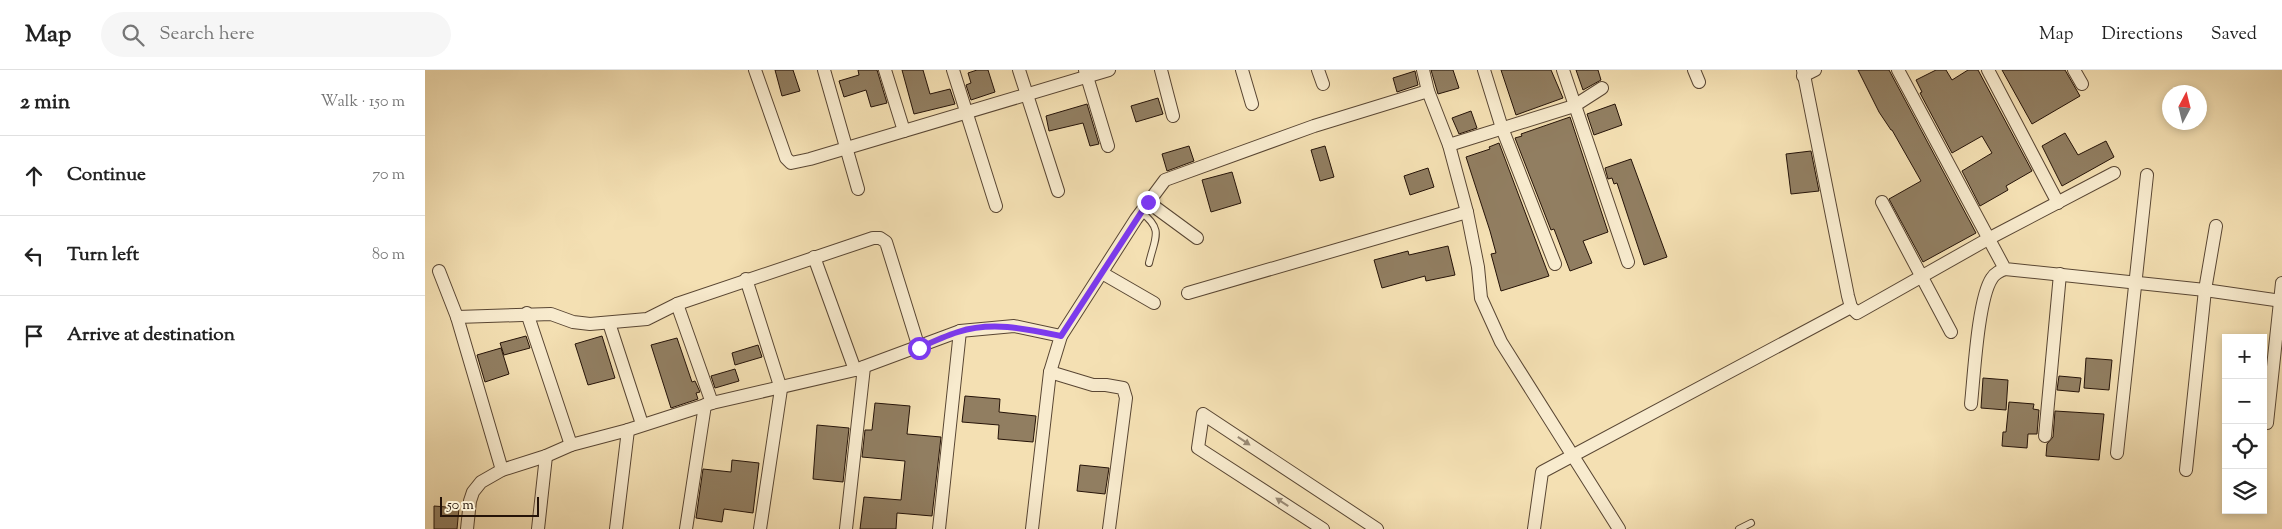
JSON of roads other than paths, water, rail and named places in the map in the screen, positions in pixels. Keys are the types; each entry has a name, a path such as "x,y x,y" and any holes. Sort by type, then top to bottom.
{"street":[{"path":"755,70 786,158 791,162 905,131 1026,94 1085,73 1109,70"},
{"path":"824,70 858,189"},
{"path":"885,70 905,131"},
{"path":"953,70 996,206"},
{"path":"1019,70 1058,190"},
{"path":"1161,70 1173,116"},
{"path":"1242,70 1252,104"},
{"path":"1318,70 1323,84"},
{"path":"1423,70 1428,91 1449,145 1467,212 1479,267 1481,298 1501,342 1619,529"},
{"path":"1484,70 1501,128 1555,264"},
{"path":"1563,70 1628,262"},
{"path":"1694,70 1699,82"},
{"path":"1815,70 1803,73 1851,307 1857,313 1988,239 2114,173"},
{"path":"1898,70 2005,269"},
{"path":"1988,70 2058,203"},
{"path":"2075,70 2082,84"},
{"path":"1085,73 1109,146"},
{"path":"1449,145 1575,106 1602,88"},
{"path":"1032,529 1050,372 1061,336 1144,207 1165,180 1314,126 1428,91"},
{"path":"2117,453 2137,283 2147,175"},
{"path":"1882,202 1923,275 1951,332"},
{"path":"1144,207 1197,238"},
{"path":"1188,293 1467,212"},
{"path":"2186,470 2205,290 2216,226"},
{"path":"457,317 527,313 551,314 581,323 609,323 647,318 677,304 873,238 885,241 919,348"},
{"path":"814,257 860,369 846,529"},
{"path":"1971,404 1981,313 1987,286 1996,273 2005,269 2205,290 2281,301"},
{"path":"439,271 457,317 502,470"},
{"path":"1102,273 1155,303"},
{"path":"2045,436 2060,274"},
{"path":"747,280 781,388 760,529"},
{"path":"2267,423 2282,283"},
{"path":"677,304 709,404 686,529"},
{"path":"1534,529 1541,472 1851,307"},
{"path":"527,313 571,445"},
{"path":"609,323 642,424"},
{"path":"467,529 473,492 481,482 502,470 546,456 571,445 628,430 709,404 860,369 960,331 1014,326 1061,336"},
{"path":"939,529 960,331"},
{"path":"1050,372 1093,386 1106,385 1123,388 1126,398 1109,529"},
{"path":"1323,529 1198,448 1203,414 1377,529"},
{"path":"615,529 628,430"},
{"path":"538,529 546,456"}],"lane":[{"path":"1144,207 1157,230 1149,263"},
{"path":"1739,529 1751,523"}]}
